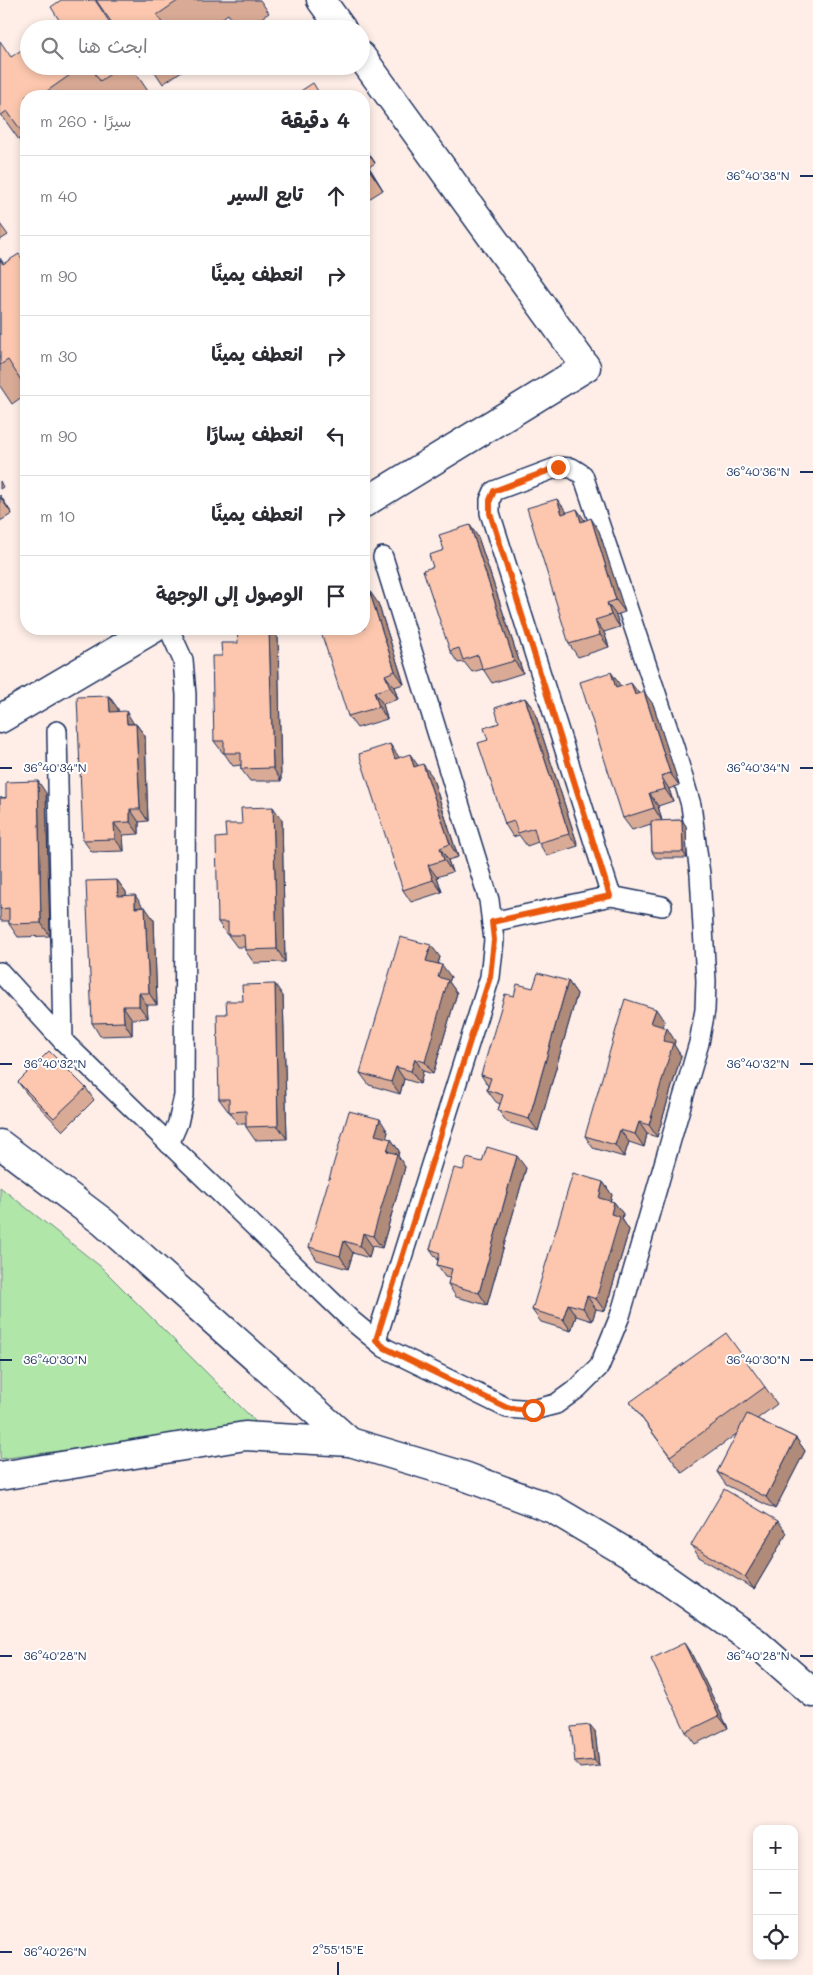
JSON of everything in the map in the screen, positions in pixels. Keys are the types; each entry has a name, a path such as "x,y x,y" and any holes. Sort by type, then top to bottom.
{"street":[{"path":"321,0 335,20"},
{"path":"370,68 586,367 370,499"},
{"path":"0,720 143,635"},
{"path":"0,1144 102,1222 350,1442"},
{"path":"0,1476 244,1436 350,1442 464,1476 553,1509 634,1557 754,1641 813,1693"}],"lane":[{"path":"0,972 64,1041 350,1320 385,1348 507,1408 533,1410 556,1404 578,1388 598,1367 620,1316 699,1043 705,1010 706,981 700,874 691,805 674,746 583,475 572,468 558,467 494,491 490,500 490,513 610,896"},
{"path":"376,1340 490,977 494,940 489,900 383,558"},
{"path":"170,1144 178,1123 184,1096 186,695 183,660 171,635"},
{"path":"57,731 64,1041"},
{"path":"492,922 610,896 662,906"}],"green space":[{"path":"0,1187 100,1266 258,1424 0,1459"}],"building":[{"path":"61,0 85,0 87,2 95,0 108,20 59,20 51,7"},
{"path":"96,0 179,0 157,15 160,20 110,20"},
{"path":"0,41 11,57 20,51 20,75 70,75 49,90 20,90 20,129 7,111 1,115"},
{"path":"96,75 109,75 100,81"},
{"path":"313,83 317,90 302,90"},
{"path":"19,254 20,256 20,379 8,360 0,365 0,260 3,264"},
{"path":"557,499 562,514 577,509 581,522 591,518 616,600 607,603 611,615 595,620 600,635 569,644 527,508"},
{"path":"470,525 514,661 483,670 478,655 463,660 459,648 450,651 423,570 433,567 429,555 444,550 439,535"},
{"path":"370,593 395,671 385,675 390,687 374,692 379,707 348,716 322,635 370,635"},
{"path":"237,635 269,635 273,768 241,769 241,753 224,753 224,741 214,741 212,656 222,656 221,643 238,643"},
{"path":"611,672 616,688 631,683 635,695 644,692 670,773 661,776 665,789 649,793 654,808 623,818 580,682"},
{"path":"109,696 110,712 126,711 127,724 136,724 140,809 130,809 130,822 114,823 115,839 83,840 77,697"},
{"path":"525,698 569,834 538,843 534,828 518,833 514,821 505,824 478,743 488,740 484,728 499,723 495,708"},
{"path":"390,744 395,759 410,754 414,767 423,764 450,844 440,848 444,860 428,865 433,880 403,890 359,754"},
{"path":"38,781 41,923 9,924 9,908 0,909 0,798 6,798 6,782"},
{"path":"273,807 277,949 245,950 244,935 228,935 228,922 218,922 216,838 226,837 225,824 242,824 241,808"},
{"path":"682,820 683,852 652,852 651,821"},
{"path":"117,880 118,896 135,895 135,908 145,907 149,993 139,993 139,1006 123,1006 124,1022 92,1023 86,881"},
{"path":"400,937 431,945 426,961 442,965 438,977 448,980 425,1062 415,1059 411,1071 396,1067 391,1082 360,1073"},
{"path":"538,973 568,981 529,1119 498,1110 503,1095 487,1090 491,1078 481,1075 505,994 514,996 517,984 533,988"},
{"path":"275,984 278,1126 246,1127 246,1111 229,1112 229,1099 219,1099 217,1014 227,1014 226,1001 243,1001 242,985"},
{"path":"625,999 656,1009 651,1023 667,1028 663,1041 673,1043 649,1125 639,1122 635,1134 620,1130 615,1145 585,1136"},
{"path":"49,1051 86,1088 54,1118 18,1082"},
{"path":"349,1111 380,1119 375,1135 391,1139 387,1151 397,1154 373,1236 363,1233 360,1246 344,1241 340,1256 309,1247"},
{"path":"487,1147 517,1156 479,1293 448,1284 452,1269 437,1265 440,1253 430,1249 454,1168 463,1170 467,1158 482,1162"},
{"path":"573,1173 603,1182 599,1198 614,1202 611,1214 620,1217 596,1299 587,1296 583,1308 568,1304 563,1319 532,1310"},
{"path":"726,1333 765,1387 670,1456 630,1402"},
{"path":"747,1414 796,1438 766,1497 717,1472"},
{"path":"724,1489 778,1521 745,1577 691,1545"},
{"path":"684,1643 719,1716 686,1732 651,1659"},
{"path":"590,1725 594,1760 575,1762 571,1727"}],"route":[{"path":"533,1410 507,1408 385,1348 376,1340 490,977 494,940 492,922 610,896 490,513 490,500 494,491 558,467"}]}
